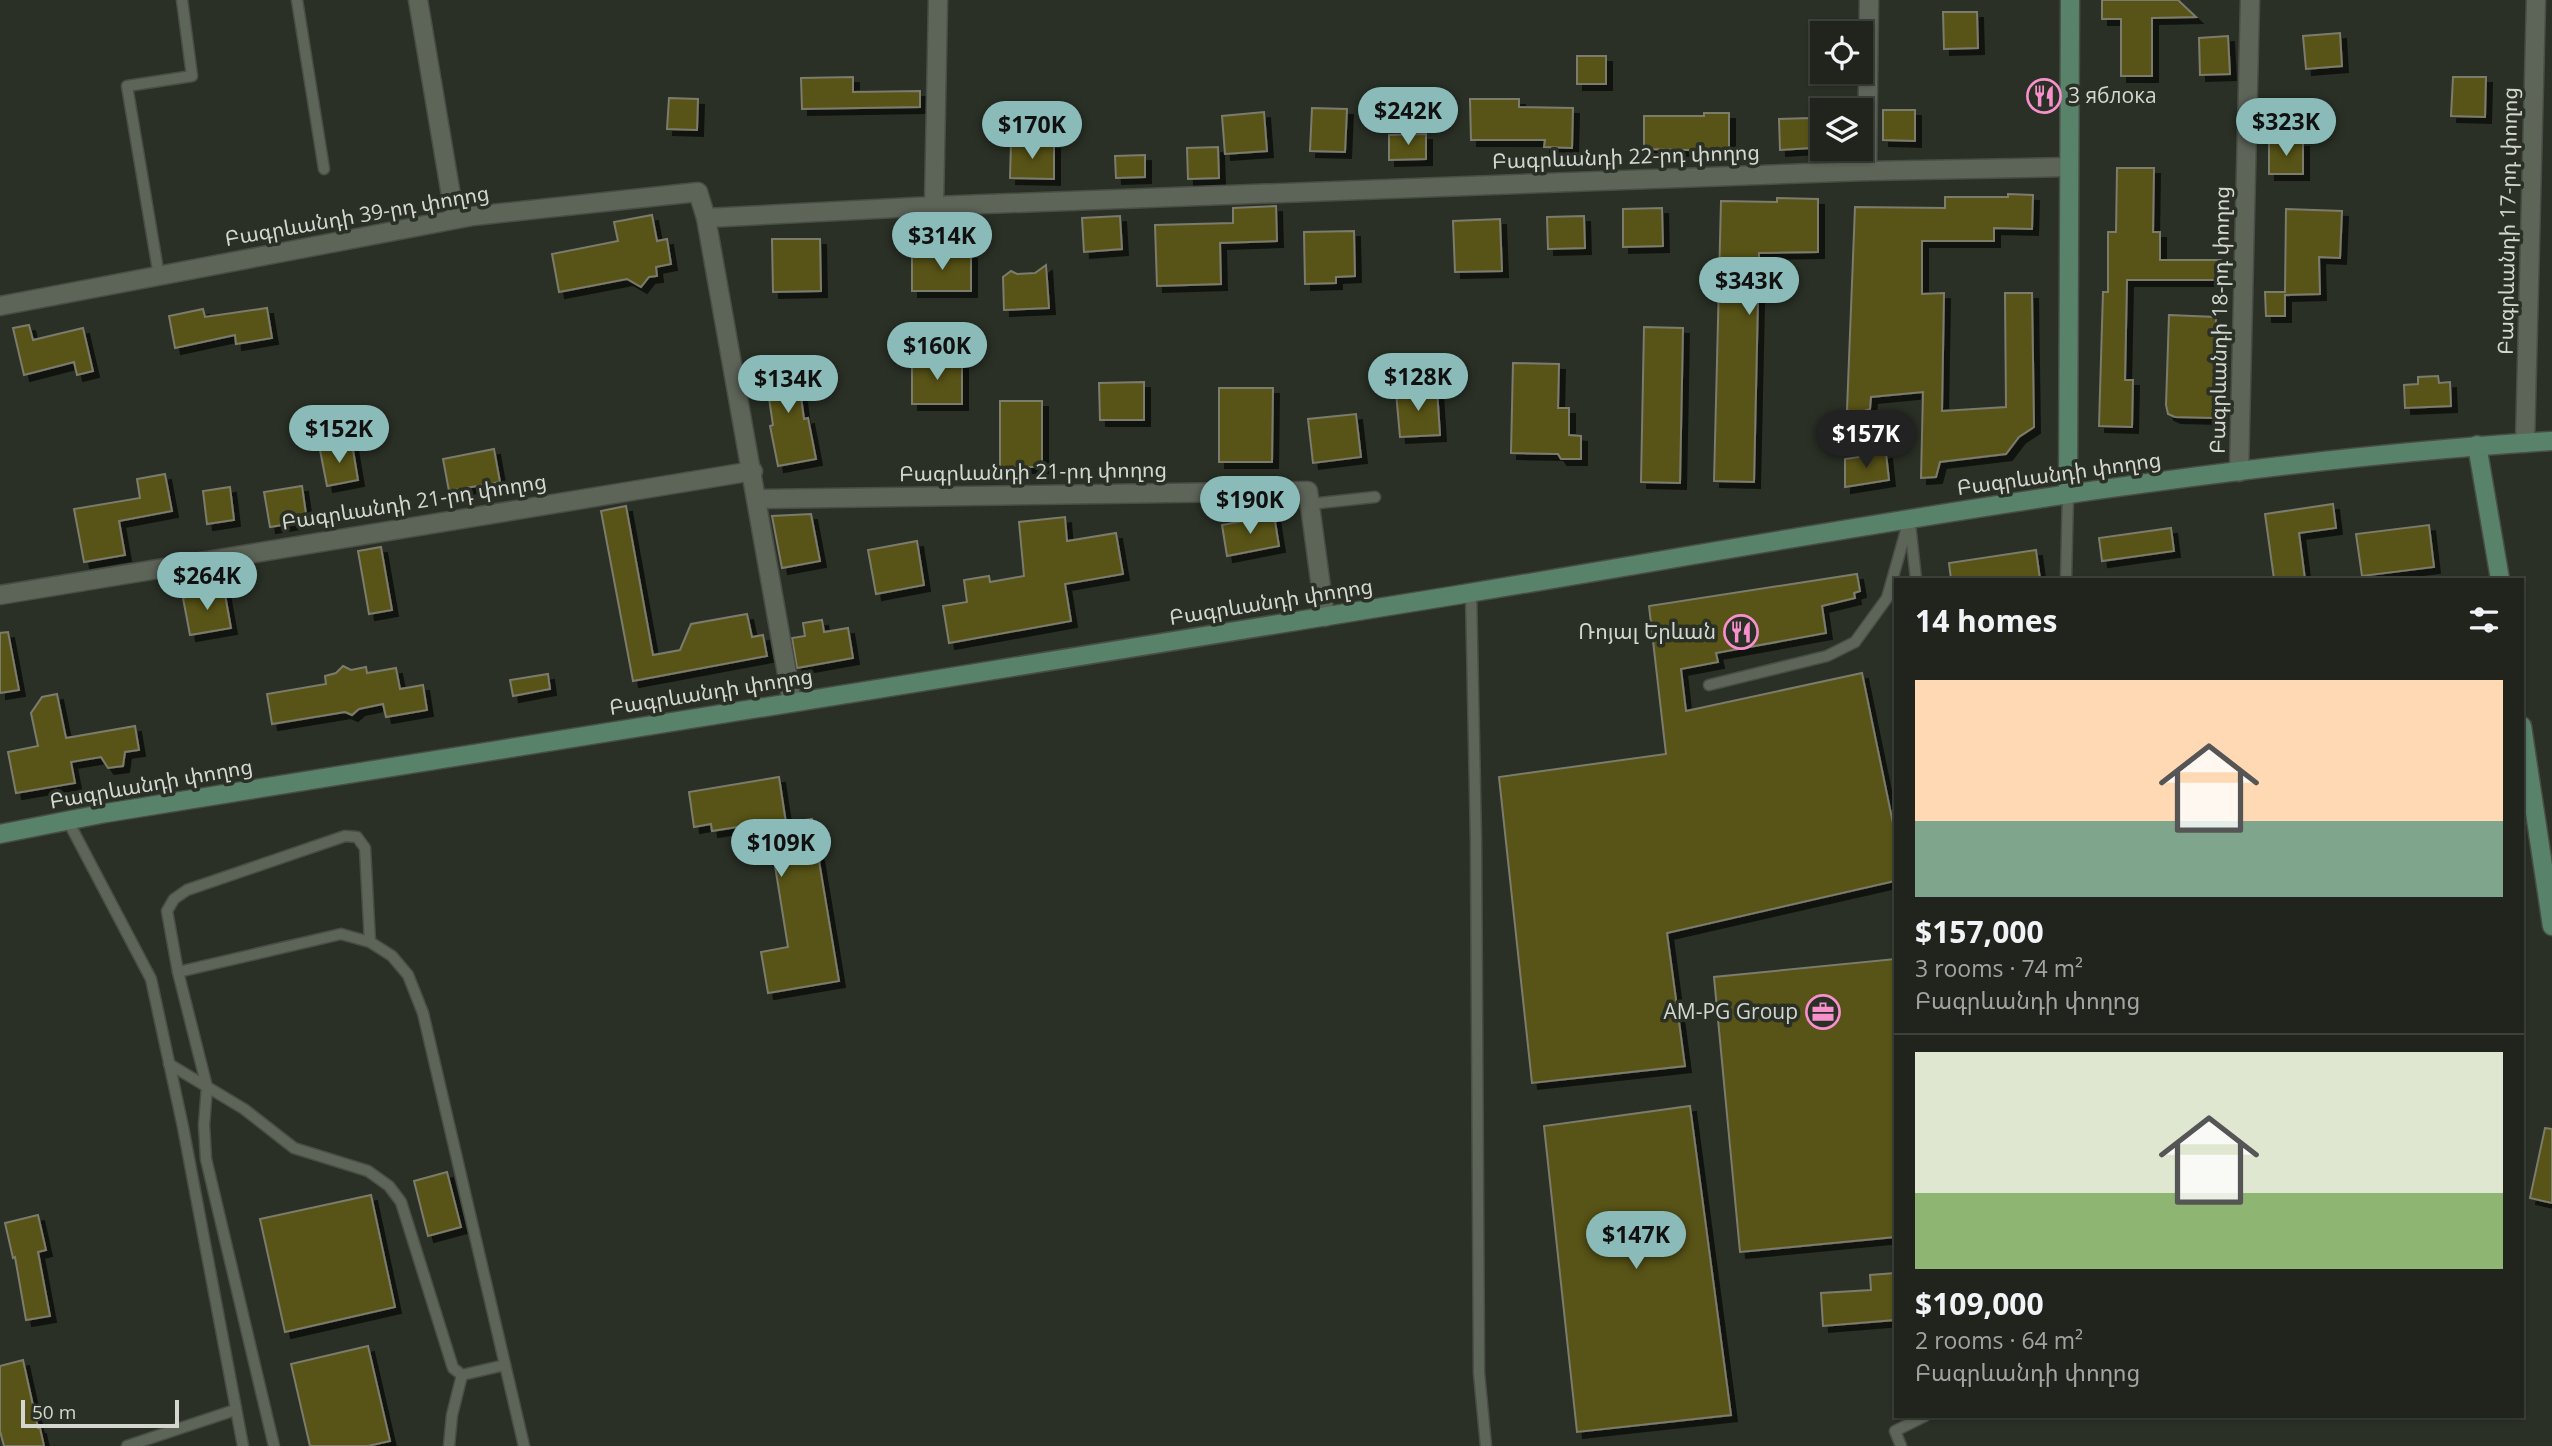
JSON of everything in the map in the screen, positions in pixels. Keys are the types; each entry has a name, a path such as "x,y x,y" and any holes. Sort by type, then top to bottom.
{"main road":[{"path":"2068,494 2070,0"},
{"name":"Բագրևանդի փողոց","path":"0,834 106,813 1325,617 2068,494 2477,445 2552,441"},
{"path":"2477,445 2500,578"},
{"path":"2524,739 2552,926"}],"street":[{"path":"418,0 455,219"},
{"path":"934,206 938,0"},
{"path":"1867,171 1869,0"},
{"name":"Բագրևանդի 18-րդ փողոց","path":"2239,472 2250,0"},
{"name":"Բագրևանդի 17-րդ փողոց","path":"2525,443 2536,0"},
{"name":"Բագրևանդի 22-րդ փողոց","path":"706,218 934,206 1867,171 2068,167"},
{"name":"Բագրևանդի 39-րդ փողոց","path":"0,306 455,219 698,192 706,218"},
{"path":"706,218 792,702"},
{"name":"Բագրևանդի 21-րդ փողոց","path":"0,595 753,471"},
{"name":"Բագրևանդի 21-րդ փողոց","path":"758,499 1308,491 1310,505"},
{"path":"1310,505 1325,617"}],"lane":[{"path":"159,276 127,86 192,76 182,0"},
{"path":"297,0 324,169"},
{"path":"2066,578 2068,494"},
{"path":"1310,505 1375,497"},
{"path":"1909,520 1916,578"},
{"path":"1709,685 1827,656 1854,642 1886,598 1909,520"},
{"path":"1471,593 1476,841 1479,1373 1486,1446"},
{"path":"68,821 85,848 151,979 243,1446"},
{"path":"274,1446 206,1159 204,1125 207,1087 178,972 167,911 174,899 187,890 345,836 357,837 365,848 370,942"},
{"path":"178,972 341,934 370,942 392,956 408,975 423,1013 524,1446"},
{"path":"169,1064 244,1109 295,1148 368,1171 389,1185 401,1202 446,1350 453,1368 462,1375"},
{"path":"462,1375 505,1364"},
{"path":"449,1446 452,1415 462,1375"},
{"path":"127,1446 235,1410"},
{"path":"1901,1446 1895,1431 1921,1418"}],"building":[{"path":"2102,0 2178,0 2196,17 2152,18 2152,76 2121,76 2121,19 2102,19"},
{"path":"1943,12 1977,12 1978,48 1944,49"},
{"path":"2340,33 2342,66 2306,69 2303,36"},
{"path":"2228,36 2230,74 2200,75 2199,38"},
{"path":"1577,56 1606,56 1606,84 1577,84"},
{"path":"853,77 853,92 920,91 920,107 802,109 801,78"},
{"path":"2453,77 2486,77 2485,117 2451,116"},
{"path":"669,98 698,99 697,130 667,129"},
{"path":"1470,99 1519,99 1519,107 1573,108 1572,148 1544,147 1545,140 1471,140"},
{"path":"1312,108 1347,109 1345,152 1310,151"},
{"path":"1883,110 1915,110 1915,141 1883,140"},
{"path":"1264,112 1267,151 1225,154 1222,116"},
{"path":"1704,113 1729,113 1729,151 1644,149 1644,116 1704,116"},
{"path":"1810,118 1810,148 1780,150 1779,119"},
{"path":"1426,134 1426,159 1389,160 1389,135"},
{"path":"2269,141 2303,141 2303,174 2269,174"},
{"path":"1011,143 1054,143 1054,179 1010,178"},
{"path":"1218,147 1219,178 1188,179 1187,148"},
{"path":"1145,155 1145,177 1116,178 1115,156"},
{"path":"2117,168 2154,168 2153,232 2160,232 2160,260 2221,260 2221,280 2127,280 2125,380 2133,380 2132,427 2099,426 2103,292 2108,292 2108,232 2116,232"},
{"path":"2008,194 2033,195 2032,229 1994,228 1994,241 1922,241 1922,294 1944,293 1942,411 2006,407 2005,293 2032,293 2034,427 2019,437 2006,454 1940,462 1936,477 1921,478 1923,392 1871,397 1870,409 1856,414 1847,410 1855,207 1945,208 1945,197 2008,197"},
{"path":"1777,198 1818,199 1818,252 1759,253 1754,482 1714,481 1721,201 1777,202"},
{"path":"1276,206 1277,241 1220,243 1221,284 1157,286 1155,225 1233,223 1233,208"},
{"path":"1662,208 1663,246 1623,247 1623,209"},
{"path":"2286,209 2342,211 2340,258 2319,257 2320,294 2285,295 2285,316 2266,316 2265,292 2285,292"},
{"path":"652,215 657,241 667,239 671,264 656,267 657,276 649,277 641,287 627,279 559,292 552,254 618,241 614,222"},
{"path":"1120,216 1122,249 1084,252 1082,218"},
{"path":"1584,216 1585,248 1548,249 1547,217"},
{"path":"1500,219 1502,271 1455,272 1453,221"},
{"path":"1354,231 1355,276 1336,277 1336,283 1305,284 1304,232"},
{"path":"772,239 820,239 821,291 773,292"},
{"path":"971,253 971,291 912,291 912,254"},
{"path":"1046,265 1049,308 1004,310 1003,277 1011,271 1017,274 1035,273"},
{"path":"267,308 272,338 236,344 235,335 175,348 169,316 203,309 205,317"},
{"path":"2169,315 2216,317 2213,418 2175,417 2168,414"},
{"path":"29,325 33,340 83,328 93,371 77,375 74,362 24,375 13,328"},
{"path":"1644,327 1683,328 1680,483 1641,482"},
{"path":"796,360 804,419 808,418 816,459 778,466 770,426 773,425 764,365"},
{"path":"912,360 962,360 962,404 912,404"},
{"path":"1513,363 1559,364 1558,408 1569,408 1569,435 1581,436 1581,459 1561,459 1558,454 1511,453"},
{"path":"2438,376 2439,383 2450,382 2451,406 2405,408 2404,385 2418,384 2418,377"},
{"path":"1144,382 1144,420 1100,420 1099,383"},
{"path":"1219,388 1273,388 1272,462 1219,462"},
{"path":"1437,389 1440,435 1400,437 1396,392"},
{"path":"1000,401 1042,401 1042,467 1000,467"},
{"path":"1356,414 1361,457 1313,463 1308,419"},
{"path":"352,444 358,480 327,486 320,450"},
{"path":"494,449 500,482 449,491 443,459"},
{"path":"1886,453 1889,480 1845,487 1845,459"},
{"path":"165,474 172,511 119,521 125,555 84,562 74,509 140,498 137,479"},
{"path":"302,486 307,521 270,527 264,492"},
{"path":"230,487 234,520 207,524 203,491"},
{"path":"2333,504 2336,528 2299,533 2305,578 2274,578 2265,514"},
{"path":"626,506 653,655 680,650 691,624 747,614 752,637 763,635 767,656 633,681 601,511"},
{"path":"811,514 820,561 782,568 772,516"},
{"path":"1274,515 1279,546 1227,556 1222,525"},
{"path":"1065,517 1067,541 1116,533 1123,574 1065,584 1071,621 949,643 943,606 967,602 964,580 989,576 990,582 1024,576 1019,522"},
{"path":"2429,525 2434,567 2362,576 2356,534"},
{"path":"2171,528 2174,551 2102,561 2099,538"},
{"path":"917,541 924,585 876,594 868,550"},
{"path":"381,547 392,610 369,614 358,551"},
{"path":"2036,550 2040,578 1951,578 1949,563"},
{"path":"1857,574 1860,591 1854,593 1855,598 1822,606 1826,633 1716,653 1718,662 1681,669 1686,711 1862,673 1894,828 1894,881 1667,933 1685,1066 1532,1083 1499,777 1666,754 1649,606"},
{"path":"224,589 231,628 190,635 183,598"},
{"path":"822,620 824,632 848,628 853,658 797,668 792,638 805,636 803,623"},
{"path":"8,632 19,690 0,693 0,633"},
{"path":"343,666 351,670 366,667 367,673 396,668 400,689 423,685 427,710 386,717 383,704 359,709 352,715 345,712 272,724 267,694 326,684 325,676 336,673"},
{"path":"548,674 550,689 513,696 510,680"},
{"path":"57,694 66,738 135,726 139,750 125,752 123,766 108,768 101,757 71,762 75,783 16,793 8,752 38,746 31,713 42,697"},
{"path":"779,777 786,823 812,819 839,981 768,993 761,952 788,947 768,822 712,831 711,824 694,827 689,792"},
{"path":"1894,959 1894,1237 1740,1252 1714,977"},
{"path":"1690,1106 1731,1415 1577,1432 1544,1126"},
{"path":"2545,1128 2552,1129 2552,1203 2530,1198"},
{"path":"447,1172 461,1227 428,1236 414,1181"},
{"path":"371,1195 395,1307 285,1332 260,1219"},
{"path":"38,1215 46,1250 38,1252 50,1316 26,1320 15,1257 13,1258 5,1223"},
{"path":"1894,1273 1894,1320 1823,1326 1821,1293 1871,1290 1870,1275"},
{"path":"368,1346 390,1441 368,1446 310,1446 291,1364"},
{"path":"23,1360 44,1446 4,1446 0,1431 0,1366"}],"place":[{"name":"3 яблока","path":"2044,96"},
{"name":"Ռոյալ Երևան","path":"1741,632"},
{"name":"AM-PG Group","path":"1823,1012"}]}
